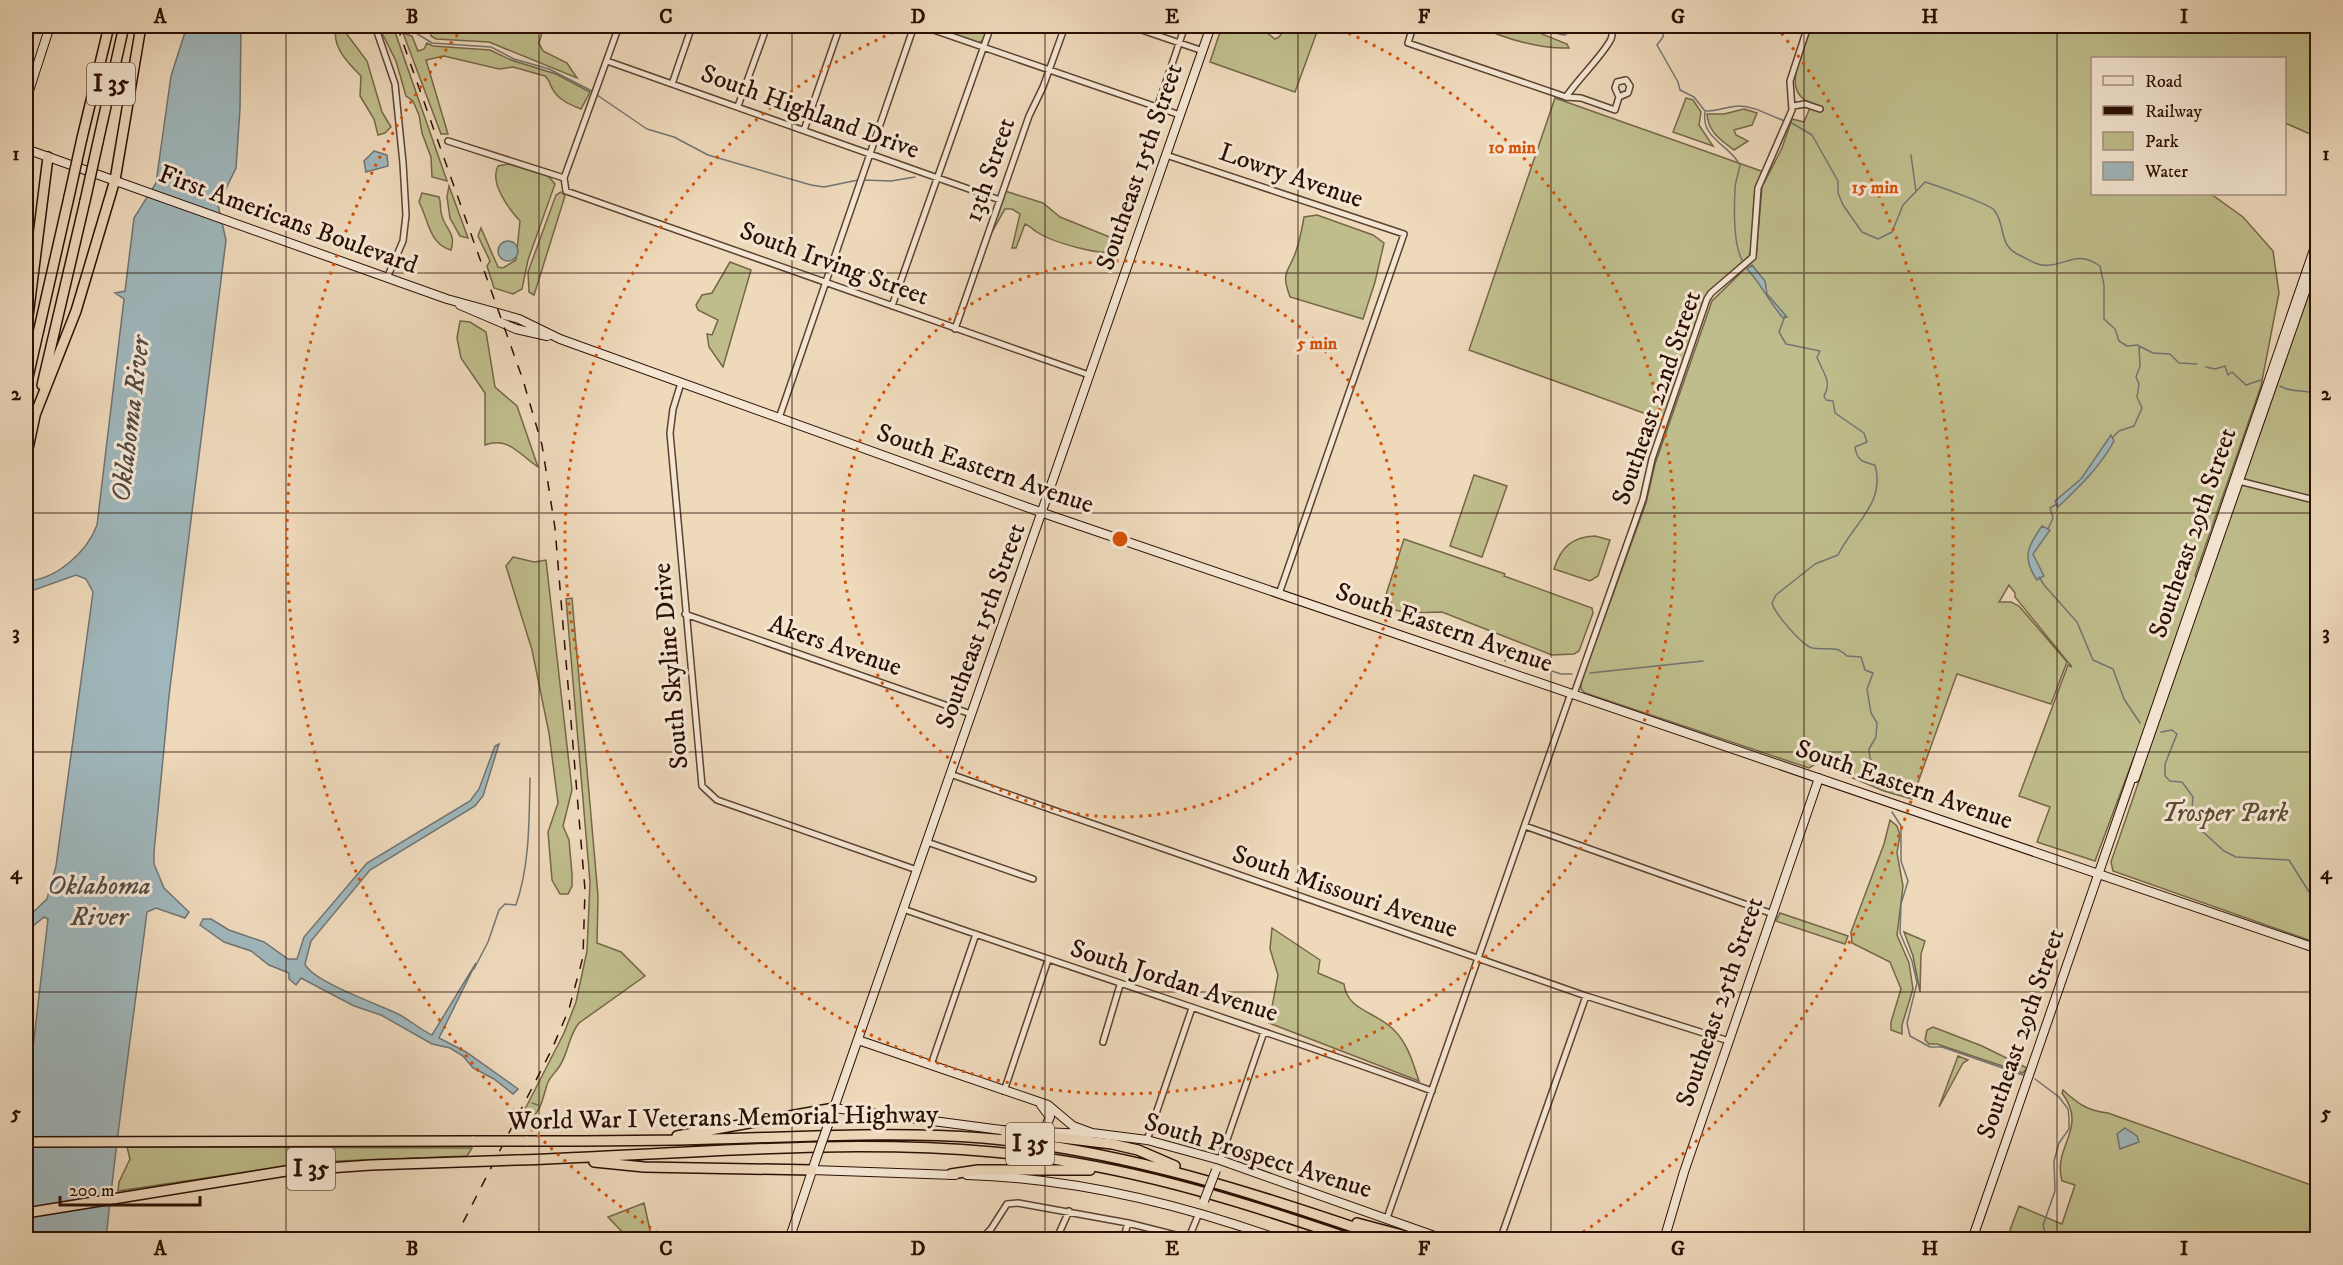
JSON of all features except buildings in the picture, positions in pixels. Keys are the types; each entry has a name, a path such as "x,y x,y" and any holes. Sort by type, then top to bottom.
{"highway":[{"path":"97,72 103,26"},
{"name":"I 35","path":"26,386 109,26"},
{"name":"I 35","path":"26,458 124,26"},
{"path":"35,415 76,311 115,180 141,26"},
{"path":"26,332 48,156"},
{"path":"652,1141 834,1108"},
{"path":"1004,1131 1089,1141 1138,1150 1203,1178"},
{"name":"World War I Veterans Memorial Highway","path":"26,1142 652,1141 879,1134 984,1138 1107,1156 1203,1178 1391,1239"},
{"name":"I 35","path":"26,1136 42,1142"},
{"name":"World War I Veterans Memorial Highway","path":"26,1212 311,1169 464,1161 911,1147 1023,1155 1119,1170 1199,1189 1354,1239"},
{"path":"556,1158 644,1167 812,1170"},
{"path":"951,1174 978,1170 1119,1170"},
{"path":"1328,1218 1382,1227 1421,1239"},
{"path":"1322,1229 1344,1239"}],"main road":[{"path":"26,100 50,26"},
{"name":"Southeast 15th Street","path":"789,1239 1211,26"},
{"name":"First Americans Boulevard","path":"26,149 447,299"},
{"name":"Southeast 29th Street","path":"1972,1239 2109,842 2142,761 2316,254 2318,238"},
{"name":"South Eastern Avenue","path":"447,299 519,319 560,339 1043,513 2318,949"},
{"name":"Southeast 25th Street","path":"1664,1239 1684,1172 1819,778"},
{"name":"South Prospect Avenue","path":"858,1040 1053,1107 1072,1125 1092,1133 1147,1140 1220,1160 1446,1239"},
{"path":"1038,1131 1046,1126 1050,1117 1040,1104"},
{"path":"834,1108 1004,1131 1092,1133"},
{"path":"1199,1213 1220,1160"},
{"path":"812,1170 951,1174 1044,1181 1119,1194 1199,1213 1281,1239"}],"street":[{"path":"375,26 395,84 404,163 406,215 403,241 387,278"},
{"path":"448,141 564,178 619,26"},
{"path":"672,84 692,26"},
{"path":"738,106 766,26"},
{"path":"804,130 840,26"},
{"path":"779,418 914,26"},
{"path":"922,26 1180,115"},
{"path":"892,306 982,46 991,26"},
{"name":"13th Street","path":"955,329 1029,116 1065,26"},
{"path":"1130,26 1203,51"},
{"path":"1157,108 1185,26"},
{"path":"1419,26 1411,28 1408,43 1566,97 1581,98 1615,110 1619,97"},
{"path":"1566,97 1577,80 1609,42 1612,33 1610,26"},
{"name":"Southeast 22nd Street","path":"1387,1218 1643,499 1652,459 1703,310 1711,293 1749,262 1755,249 1756,198 1760,180 1790,116 1793,106 1790,81 1808,26"},
{"name":"South Highland Drive","path":"607,61 999,200"},
{"path":"1793,106 1805,104 1820,109"},
{"name":"Lowry Avenue","path":"1166,155 1404,234 1279,594"},
{"name":"South Irving Street","path":"564,178 566,191 825,280 955,329 1089,375"},
{"name":"South Skyline Drive","path":"681,383 672,412 670,434 699,775 705,792 717,800 917,870"},
{"path":"2237,480 2318,501"},
{"name":"Akers Avenue","path":"686,614 971,714"},
{"name":"South Missouri Avenue","path":"950,774 1586,996 1729,1041"},
{"path":"1525,826 1773,914"},
{"path":"927,842 1033,879"},
{"name":"South Jordan Avenue","path":"903,909 1432,1091"},
{"path":"931,1065 976,934"},
{"path":"1004,1091 1048,960"},
{"path":"1103,1042 1120,985"},
{"path":"1500,1239 1586,996"},
{"path":"1147,1140 1192,1008"},
{"path":"1220,1160 1264,1032"},
{"path":"980,1239 991,1229 1007,1204 1018,1203 1069,1210 1195,1239"},
{"path":"1056,1239 1069,1210"},
{"path":"1188,1238 1199,1213"},
{"path":"1123,1239 1128,1223"}],"green space":[{"path":"431,26 544,26 539,43 543,51 567,63 577,78 489,42 436,39 431,36"},
{"path":"930,26 989,26 984,39 979,43"},
{"path":"1225,26 1267,26 1266,32 1275,39 1287,26 1318,29 1295,92 1210,62 1219,35"},
{"path":"1479,26 1522,26 1567,44 1569,48 1547,47 1523,42"},
{"name":"Trosper Park","path":"1812,26 2317,26 2317,137 2286,123 2286,57 2091,57 2091,195 2212,195 2243,217 2273,251 2279,293 2261,386 2195,576 2207,583 2317,266 2317,943 2113,871 2111,862 2142,772 2134,757 2095,861 2037,842 2050,807 2019,796 2068,665 2072,667 2015,597 2009,585 1999,602 2011,602 2019,606 2067,662 2051,704 1957,674 1912,799 1884,791 1817,763 1809,768 1585,693 1581,689 1581,682 1646,503 1655,464 1712,301 1756,258 1762,187 1782,148 1792,119 1804,122 1812,103 1802,98 1797,90 1795,80 1800,57"},
{"path":"336,29 343,29 367,61 382,112 391,127 385,133 378,135 374,119 360,96 361,76 346,60 339,48 335,36"},
{"path":"380,29 395,32 447,181 432,177 431,157 422,133 419,115 413,101 406,96 396,61"},
{"path":"403,33 412,36 418,51 424,49 427,43 433,46 490,50 511,60 556,74 590,92 581,109 565,102 557,95 545,76 513,67 499,69 444,56 426,60 448,134 441,134"},
{"path":"1555,98 1764,172 1754,199 1752,246 1749,256 1707,294 1664,417 1660,419 1469,350"},
{"path":"1686,98 1693,100 1701,112 1699,125 1713,146 1673,132"},
{"path":"1744,109 1757,113 1752,125 1734,130 1736,135 1748,141 1734,150 1713,131 1707,114 1724,114"},
{"path":"508,164 548,176 555,184 528,260 522,289 513,294 494,288 487,266 490,261 478,236 481,228 498,267 503,268 516,260 520,221 506,203 496,180 498,166"},
{"path":"449,186 468,238 460,236 450,218 447,197"},
{"path":"1005,191 1043,203 1060,217 1122,242 1120,250 1103,252 1078,248 1044,236 1025,224 1016,248 1012,248 1020,214 1012,209 1005,209 992,232"},
{"path":"561,192 565,196 534,295 529,292 528,272 556,195"},
{"path":"422,193 439,197 442,217 451,234 451,250 438,243 430,231 419,202"},
{"path":"1317,215 1373,235 1384,243 1363,319 1290,297 1286,276 1301,234 1304,217"},
{"path":"730,262 751,270 723,367 709,347 707,334 712,335 718,320 698,310 696,305 702,295 712,293"},
{"path":"460,321 470,322 486,332 495,387 517,406 538,467 507,445 493,443 485,445 485,393 461,358 457,338"},
{"path":"1474,475 1507,486 1482,557 1450,546"},
{"path":"1595,536 1610,540 1598,576 1590,581 1554,569 1560,555 1568,545 1580,538"},
{"path":"1404,539 1505,574 1504,576 1592,608 1593,613 1579,651 1574,654 1552,655 1442,612 1408,613 1382,607"},
{"path":"513,557 534,562 546,560 572,790 563,826 569,840 572,874 572,886 568,894 560,894 552,880 548,832 558,803 549,733 532,650 506,566"},
{"path":"572,598 598,896 597,943 621,952 645,976 579,1023 562,1062 548,1082 539,1108 528,1120 522,1115 564,1033 576,1002 587,951 590,882 566,599"},
{"path":"1890,820 1897,826 1900,835 1897,853 1903,886 1897,935 1909,963 1913,989 1902,1025 1902,1034 1891,1030 1891,1022 1901,989 1890,962 1852,943 1851,932 1884,844"},
{"path":"1780,913 1848,936 1845,944 1776,921"},
{"path":"1272,928 1320,960 1318,973 1344,984 1346,993 1357,1006 1387,1024 1399,1035 1419,1081 1269,1023 1278,975 1270,949"},
{"path":"1904,932 1925,941 1921,954 1920,992 1913,956"},
{"path":"1933,1027 1982,1046 2027,1068 2023,1073 1937,1044 1929,1044 1925,1040 1927,1030"},
{"path":"1958,1056 1968,1060 1963,1063 1939,1107"},
{"path":"2063,1090 2089,1109 2108,1113 2317,1187 2317,1239 2013,1240 2010,1230 2019,1206 2062,1224 2075,1185 2062,1181 2060,1169 2072,1117 2062,1093"},
{"path":"127,1147 472,1148 467,1156 313,1162 118,1191 119,1182 130,1159"},
{"path":"644,1203 652,1239 629,1239 608,1217"}],"water":[{"name":"Oklahoma River","path":"187,26 241,26 240,109 236,168 218,205 226,240 169,696 154,852 154,864 164,888 189,912 185,918 156,908 147,912 106,1239 26,1239 26,1107 48,919 44,917 26,932 26,919 47,899 56,866 93,592 86,579 76,575 31,591 26,600 26,581 48,576 69,563 86,545 97,525 124,299 115,293 125,291 134,218 156,183 171,76"},
{"path":"374,151 387,155 388,166 366,172 364,161"},
{"path":"504,241 512,241 518,247 518,255 512,261 504,261 498,255 498,247"},
{"path":"1752,265 1765,281 1767,294 1787,317 1783,318 1747,269"},
{"path":"2111,435 2114,441 2103,459 2058,507 2055,501 2081,479"},
{"path":"2042,526 2050,530 2033,554 2044,576 2037,580 2029,565 2028,553"},
{"path":"499,744 483,796 475,806 370,870 311,941 305,964 310,971 332,985 396,1013 432,1035 476,963 439,1038 466,1052 518,1089 513,1094 494,1079 473,1068 463,1056 450,1048 432,1044 381,1015 354,1006 301,978 296,985 289,979 289,973 269,965 251,951 224,942 200,925 203,919 211,919 229,930 264,942 288,959 297,959 304,937 367,863 470,801 479,789 495,746"},
{"path":"2125,1128 2137,1136 2139,1142 2120,1149 2117,1134"}],"waterway":[{"path":"1535,26 1565,35 1578,26"},
{"path":"1664,26 1663,37 1657,45 1678,82 1680,90 1694,97 1705,111 1745,106 1785,121"},
{"path":"404,30 416,33 432,43 491,47 514,59 549,69 594,92"},
{"path":"597,95 647,129 674,137 708,155 811,185 824,187 858,180"},
{"path":"1705,112 1707,129 1740,165 1735,186 1734,216 1737,245 1742,260"},
{"path":"1790,122 1812,135 1838,181 1838,193 1843,205 1862,232 1878,239 1892,232 1903,205 1925,182 1973,199 1994,210 2007,245 2011,250 2032,262 2050,265 2083,259 2100,266 2104,285 2104,319 2115,329 2119,341 2127,346 2138,345"},
{"path":"1911,155 1916,192"},
{"path":"863,180 891,181 915,177"},
{"path":"1785,316 1779,332 1786,344 1820,351 1817,357 1827,381 1824,396 1826,400 1833,401 1835,413 1864,433 1867,442 1855,447 1856,452 1861,460 1875,465 1877,479 1872,502 1838,555 1815,564 1776,595 1772,603 1783,621 1808,646 1817,649 1835,649 1847,656 1861,657 1865,670 1873,673 1867,689 1871,713 1877,723 1876,737 1869,749 1870,758 1888,788"},
{"path":"2139,346 2153,353 2170,354 2179,363 2197,364"},
{"path":"2113,437 2119,431 2134,426 2142,408 2137,397 2139,384 2136,377 2140,366 2139,346"},
{"path":"2206,367 2215,369 2225,366 2228,375 2232,372 2246,385 2261,380"},
{"path":"2280,386 2289,390 2318,394"},
{"path":"2048,529 2053,518 2050,508 2057,504"},
{"path":"2039,577 2077,622 2093,660 2113,669 2124,699 2140,723"},
{"path":"1505,661 1507,657 1561,674 1572,674"},
{"path":"1590,673 1703,661"},
{"path":"2161,732 2172,730 2177,734 2165,764 2165,776 2170,781 2182,782 2193,797 2192,808 2203,832 2224,851 2236,857 2289,860 2311,895 2318,900"},
{"path":"474,969 488,942 499,910 505,904 516,905 521,889 528,842 530,778"},
{"path":"1892,812 1901,826 1901,861 1908,881 1901,904 1900,933 1912,961 1917,983 1907,1023 1910,1036 1930,1047 1942,1047 2023,1075"},
{"path":"2035,1079 2059,1097 2068,1109 2069,1118 2069,1129 2059,1143 2054,1161 2055,1191 2043,1225 2047,1240"},
{"path":"532,1103 538,1105"}],"railway":[{"path":"397,26 523,380 542,445 555,528 585,890 583,957 569,1009 552,1049 454,1240"}]}
